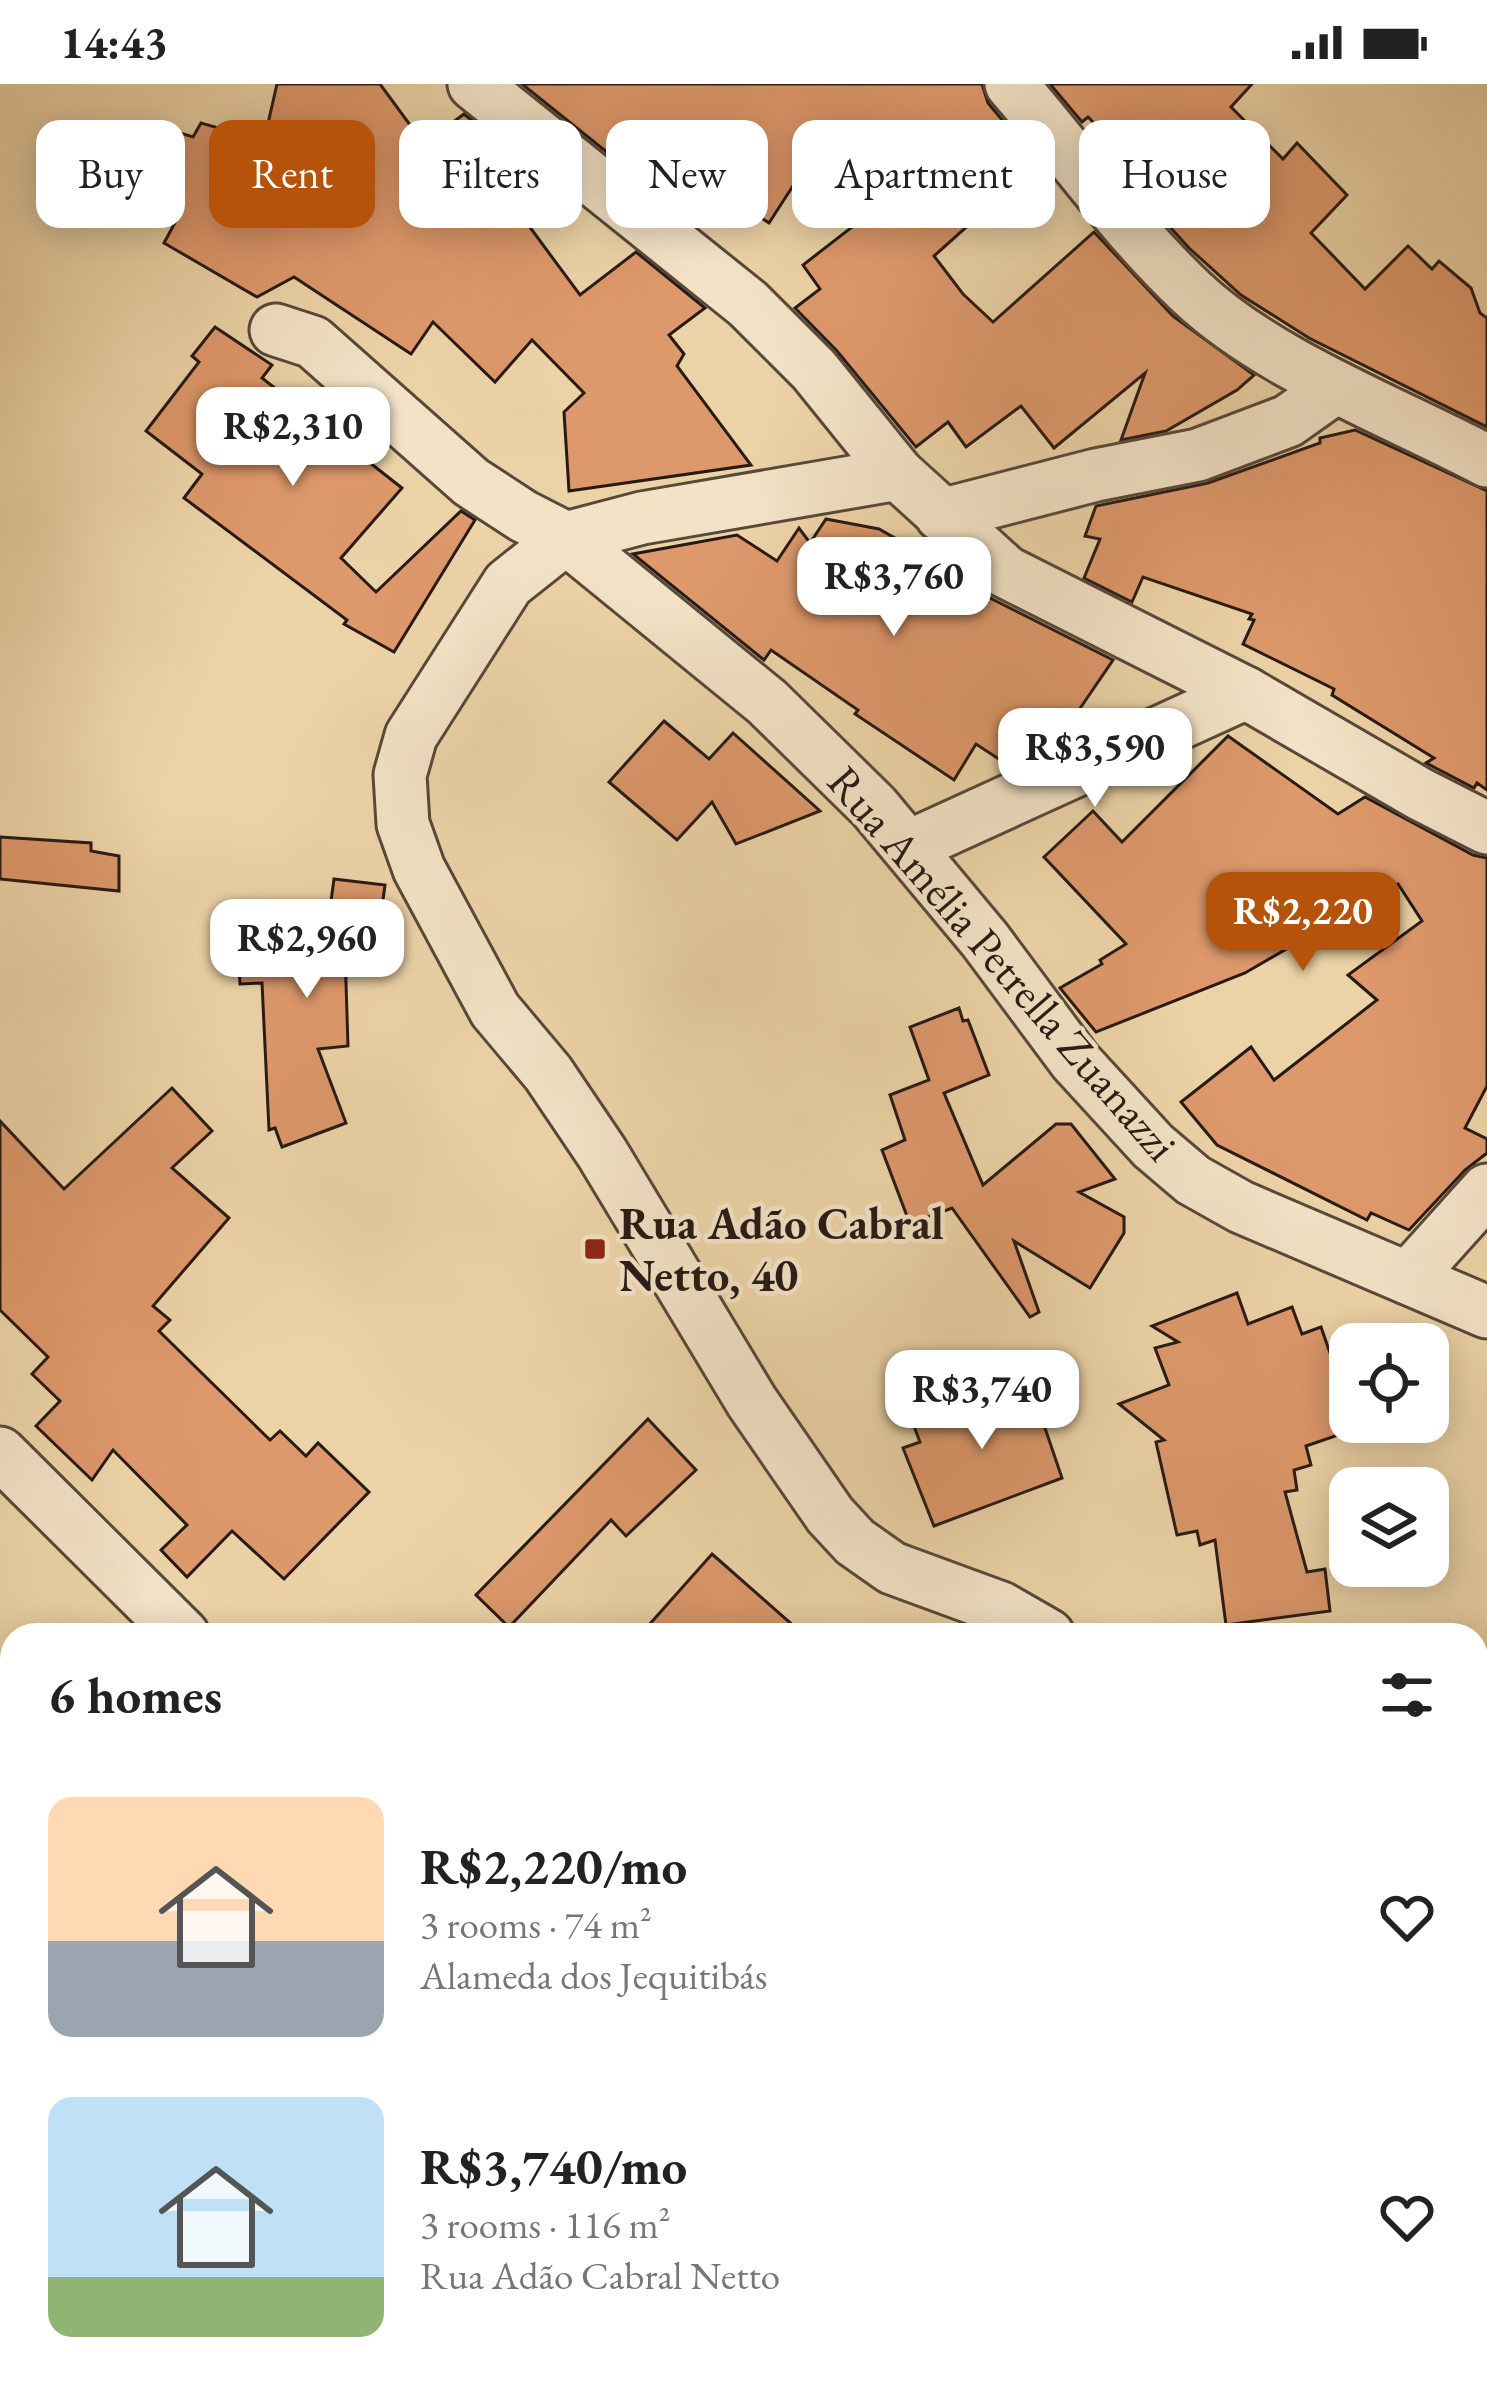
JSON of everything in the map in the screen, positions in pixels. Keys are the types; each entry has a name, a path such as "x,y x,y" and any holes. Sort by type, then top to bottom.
{"street":[{"path":"474,84 748,304 814,370 898,475 1006,572 1246,693 1487,828"},
{"path":"1011,84 1194,295 1336,387 1487,460"},
{"name":"Rua Amélia Petrella Zuanazzi","path":"276,330 313,342 471,482 566,538 767,702 874,807 985,940 1076,1061 1153,1146 1193,1180 1240,1207 1487,1312"},
{"path":"941,515 1198,455 1288,421 1336,387"},
{"path":"898,475 642,518 566,538 508,584 411,736 400,775 404,824 419,869 495,1010 548,1073 602,1153 752,1402 830,1515 856,1542 892,1568 1001,1608 1027,1623"},
{"path":"908,848 1246,693"},
{"path":"1408,1278 1487,1190"},
{"path":"0,1453 171,1623"}],"building":[{"path":"277,84 380,84 406,120 399,120 399,228 530,228 580,295 636,252 705,308 669,335 684,354 677,366 751,465 569,491 564,412 584,393 532,340 495,382 433,322 411,354 294,277 257,297 164,243 172,228 185,228 185,134 193,137 201,123 209,125 209,228 375,228 375,120 269,120"},
{"path":"522,84 982,84 988,103 1002,120 792,120 792,187 769,223 768,120 606,120 606,151 582,132 582,120 567,120"},
{"path":"1050,84 1252,84 1231,107 1244,120 1080,120"},
{"path":"1297,143 1347,195 1311,233 1365,289 1408,246 1432,269 1439,261 1471,288 1480,313 1487,318 1487,427 1309,338 1241,295 1171,228 1270,228 1270,146 1283,159"},
{"path":"851,228 965,228 934,256 963,294 993,322 1094,232 1173,316 1254,375 1166,431 1121,440 1145,373 1054,448 1021,406 966,447 948,422 916,447 795,308 820,289 803,265"},
{"path":"215,327 272,365 262,378 402,488 341,558 376,592 461,511 475,520 394,652 344,624 347,620 184,498 202,474 146,431 199,362 192,356"},
{"path":"1355,430 1487,491 1487,790 1426,763 1434,758 1332,695 1334,689 1243,644 1254,620 1249,619 1252,614 1143,577 1132,602 1084,578 1100,539 1085,536 1096,506 1208,483 1320,443 1320,438"},
{"path":"826,519 879,529 974,583 992,599 1113,660 1055,745 1037,749 1041,753 1011,767 976,744 954,780 771,650 764,660 633,554 737,535 777,561 799,528 810,543"},
{"path":"664,721 709,759 733,733 820,811 736,844 712,802 677,840 609,782"},
{"path":"1228,736 1338,814 1365,797 1487,858 1487,1086 1465,1128 1487,1139 1487,1153 1409,1230 1371,1213 1367,1220 1217,1145 1181,1102 1251,1047 1274,1080 1377,1000 1348,975 1422,921 1398,884 1245,973 1096,1032 1060,988 1126,944 1044,857 1093,811 1122,842"},
{"path":"0,837 91,843 91,851 119,856 119,891 0,879"},
{"path":"334,879 385,885 376,951 345,951 348,1046 318,1049 346,1123 282,1147 275,1128 269,1130 262,983 240,984 237,920 329,916"},
{"path":"959,1008 989,1075 944,1093 983,1185 1056,1124 1071,1124 1115,1179 1079,1192 1124,1217 1124,1233 1090,1288 1014,1241 1039,1312 1030,1317 952,1208 910,1224 882,1150 905,1140 890,1095 929,1080 910,1027"},
{"path":"172,1088 212,1131 172,1168 229,1218 153,1306 170,1320 159,1331 270,1440 280,1431 306,1456 318,1443 369,1492 284,1579 232,1531 187,1577 161,1550 187,1525 113,1450 92,1480 36,1426 60,1401 32,1374 48,1357 0,1310 0,1121 64,1189"},
{"path":"1237,1293 1248,1324 1292,1307 1302,1334 1321,1327 1329,1350 1329,1438 1306,1446 1311,1465 1294,1470 1297,1490 1285,1492 1307,1572 1325,1569 1330,1611 1226,1623 1215,1540 1200,1545 1197,1531 1177,1535 1156,1442 1164,1440 1119,1404 1169,1385 1155,1348 1178,1342 1152,1326"},
{"path":"1027,1375 1062,1478 934,1526 903,1448 920,1442 912,1421"},
{"path":"648,1419 696,1470 626,1536 611,1520 513,1623 505,1623 476,1595"},
{"path":"712,1554 790,1623 651,1623"}],"place":[{"name":"Rua Adão Cabral Netto, 40","path":"595,1249"}]}
